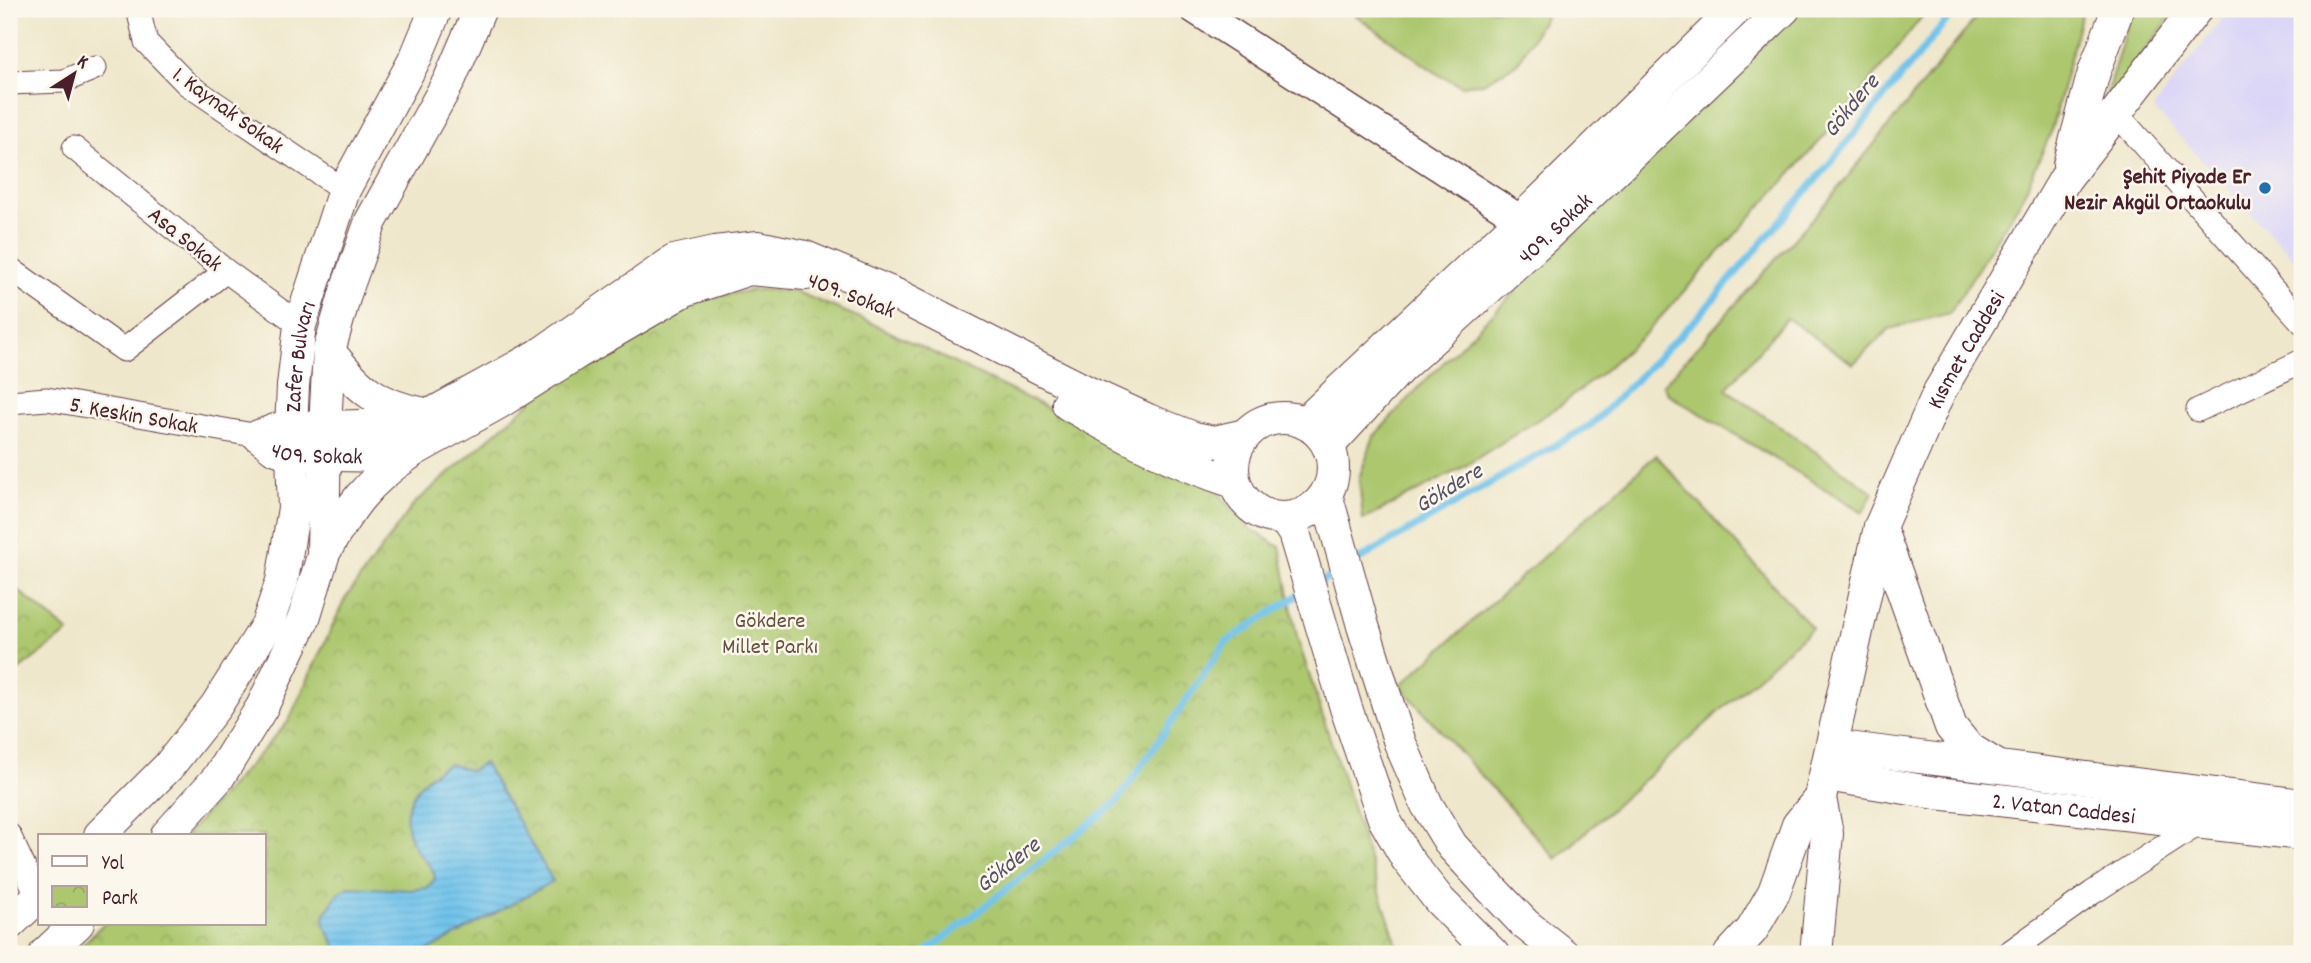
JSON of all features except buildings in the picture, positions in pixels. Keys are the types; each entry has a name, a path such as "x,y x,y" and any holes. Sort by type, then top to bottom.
{"main road":[{"name":"Zafer Bulvarı","path":"101,834 168,767 216,706 267,625 282,581 294,508 293,386 300,325 344,190 416,57 436,9"},
{"name":"Zafer Bulvarı","path":"168,834 218,778 262,707 304,618 323,556 329,351 346,291 371,221 449,81 480,9"},
{"name":"409. Sokak","path":"1328,446 1736,9"},
{"name":"409. Sokak","path":"1305,423 1784,9"},
{"path":"2065,179 2094,72 2118,9"},
{"path":"2065,179 2196,9"},
{"name":"Kısmet Caddesi","path":"1826,773 1880,527 1939,392 2065,179"},
{"name":"409. Sokak","path":"259,436 278,429 292,441 325,441 430,415 539,355 674,261 715,252 758,247 805,257 901,297 1087,392 1194,438 1214,442 1245,435"},
{"name":"409. Sokak","path":"325,441 384,456 411,452 500,402 685,290 749,270 807,274 890,308 969,348 1140,444 1194,469 1234,482"},
{"path":"329,351 353,380 374,398 401,410 430,415"},
{"path":"1493,954 1440,901 1407,859 1384,819 1289,526 1253,509 1241,497 1234,482 1232,465 1236,449 1245,435 1258,425 1273,419 1305,423 1318,433 1328,446 1332,479 1328,503 1400,743 1427,805 1452,846 1525,924 1563,954"},
{"path":"323,556 344,518 370,483 411,452"},
{"path":"1289,526 1300,515 1328,503"},
{"path":"1880,527 1951,727 1968,748 1998,767"},
{"name":"2. Vatan Caddesi","path":"1826,773 1998,767 2302,805"},
{"path":"1730,954 1752,930 1769,902 1798,825 1826,773"},
{"path":"1816,954 1827,834 1826,773"},
{"name":"2. Vatan Caddesi","path":"1826,773 1936,793 2302,834"},
{"path":"9,924 38,897"},
{"path":"45,954 76,925"}],"street":[{"name":"1. Kaynak Sokak","path":"138,9 146,42 187,84 344,190"},
{"path":"1194,9 1533,228"},
{"path":"9,83 64,81 94,68"},
{"path":"2116,113 2302,322"},
{"name":"Asa Sokak","path":"74,148 226,271 300,325"},
{"path":"9,268 124,350 226,271"},
{"path":"2198,410 2302,361"},
{"name":"5. Keskin Sokak","path":"9,402 47,399 259,436"},
{"path":"2007,954 2092,893 2198,824"},
{"path":"9,835 38,894"}],"shaded area":[{"name":"Şehit Piyade Er Nezir Akgül Ortaokulu","path":"2230,9 2302,9 2302,268 2153,108"}],"green space":[{"path":"1347,9 1549,9 1518,63 1483,83 1462,86 1439,75"},
{"path":"1800,9 1928,9 1848,110 1647,332 1605,370 1561,405 1462,468 1363,520 1359,478 1374,436 1426,380"},
{"path":"1983,9 2083,9 2050,135 2021,200 1950,313 1889,329 1853,364 1787,318 1726,389 1873,492 1863,512 1668,394 1663,385 1829,200"},
{"path":"2132,9 2177,9 2103,106"},
{"name":"Gökdere Millet Parkı","path":"753,290 792,290 865,320 1214,488 1251,529 1280,547 1297,637 1400,954 73,954 102,925 266,925 266,834 187,834 288,722 345,599 414,504 533,400 626,340 703,299"},
{"path":"1656,455 1812,628 1556,859 1400,686"},
{"path":"9,583 69,632 9,677"}],"water":[{"path":"484,763 553,881 422,954 340,954 324,924 325,914 337,895 349,887 410,890 427,888 435,879 430,866 415,848 409,835 407,822 411,798 426,779 449,764 471,771"}],"waterway":[{"name":"Gökdere","path":"1353,563 1592,424 1701,314 1821,174 1956,9"},
{"name":"Gökdere","path":"1317,584 1340,571"},
{"name":"Gökdere","path":"924,954 1116,803 1226,642 1303,592"}],"place":[{"name":"Şehit Piyade Er Nezir Akgül Ortaokulu","path":"2265,188"}]}
